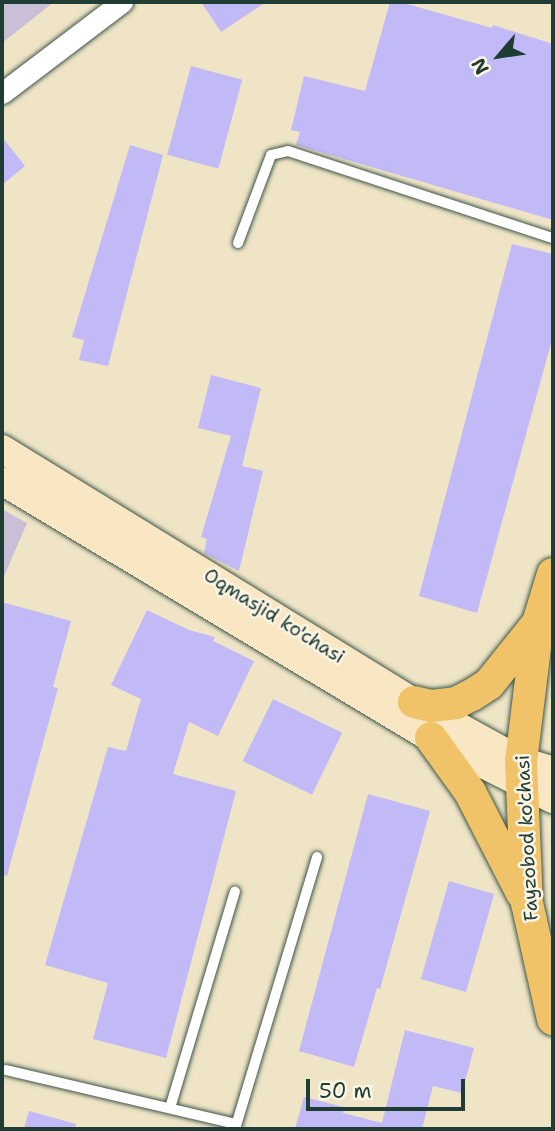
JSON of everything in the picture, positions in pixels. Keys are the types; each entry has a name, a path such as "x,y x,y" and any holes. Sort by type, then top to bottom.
{"main road":[{"name":"Oqmasjid ko'chasi","path":"2,449 414,702 521,772 553,799"},
{"name":"Oqmasjid ko'chasi","path":"2,481 431,738 521,772 553,771"},
{"name":"Fayzobod ko'chasi","path":"553,574 538,623 521,772 527,903 553,1018"},
{"path":"414,702 444,705 472,695 489,684 538,623"},
{"path":"431,738 485,819 527,903"}],"street":[{"path":"2,93 122,2"}],"lane":[{"path":"238,243 271,155 288,151 553,238"},
{"path":"6,1070 170,1108 236,1127 317,857"},
{"path":"170,1108 235,892"}],"shaded area":[{"path":"2,2 54,2 2,43"},
{"path":"2,509 27,523 2,581"}],"building":[{"path":"201,2 266,2 221,32"},
{"path":"390,2 400,2 492,28 493,25 553,44 553,220 296,145 300,132 291,130 304,76 365,91"},
{"path":"191,66 242,80 218,169 167,155"},
{"path":"2,137 25,166 2,185"},
{"path":"130,145 163,155 108,366 79,360 84,340 72,337"},
{"path":"512,244 553,254 553,336 477,613 419,596"},
{"path":"211,375 261,388 242,466 263,471 239,571 204,553 207,539 201,537 231,436 198,428"},
{"path":"2,602 71,621 53,687 58,688 7,876 2,875"},
{"path":"147,610 189,630 215,637 213,641 254,661 218,736 189,722 173,774 236,791 166,1058 93,1039 108,983 45,965 108,747 126,751 141,699 111,685"},
{"path":"273,699 342,733 312,795 243,761"},
{"path":"368,794 430,811 380,989 377,988 354,1067 299,1051"},
{"path":"449,881 494,894 466,992 421,979"},
{"path":"405,1030 474,1048 462,1093 433,1086 422,1129 295,1129 304,1097 344,1107 343,1113 382,1123"},
{"path":"29,1111 76,1124 75,1129 24,1129"}]}
